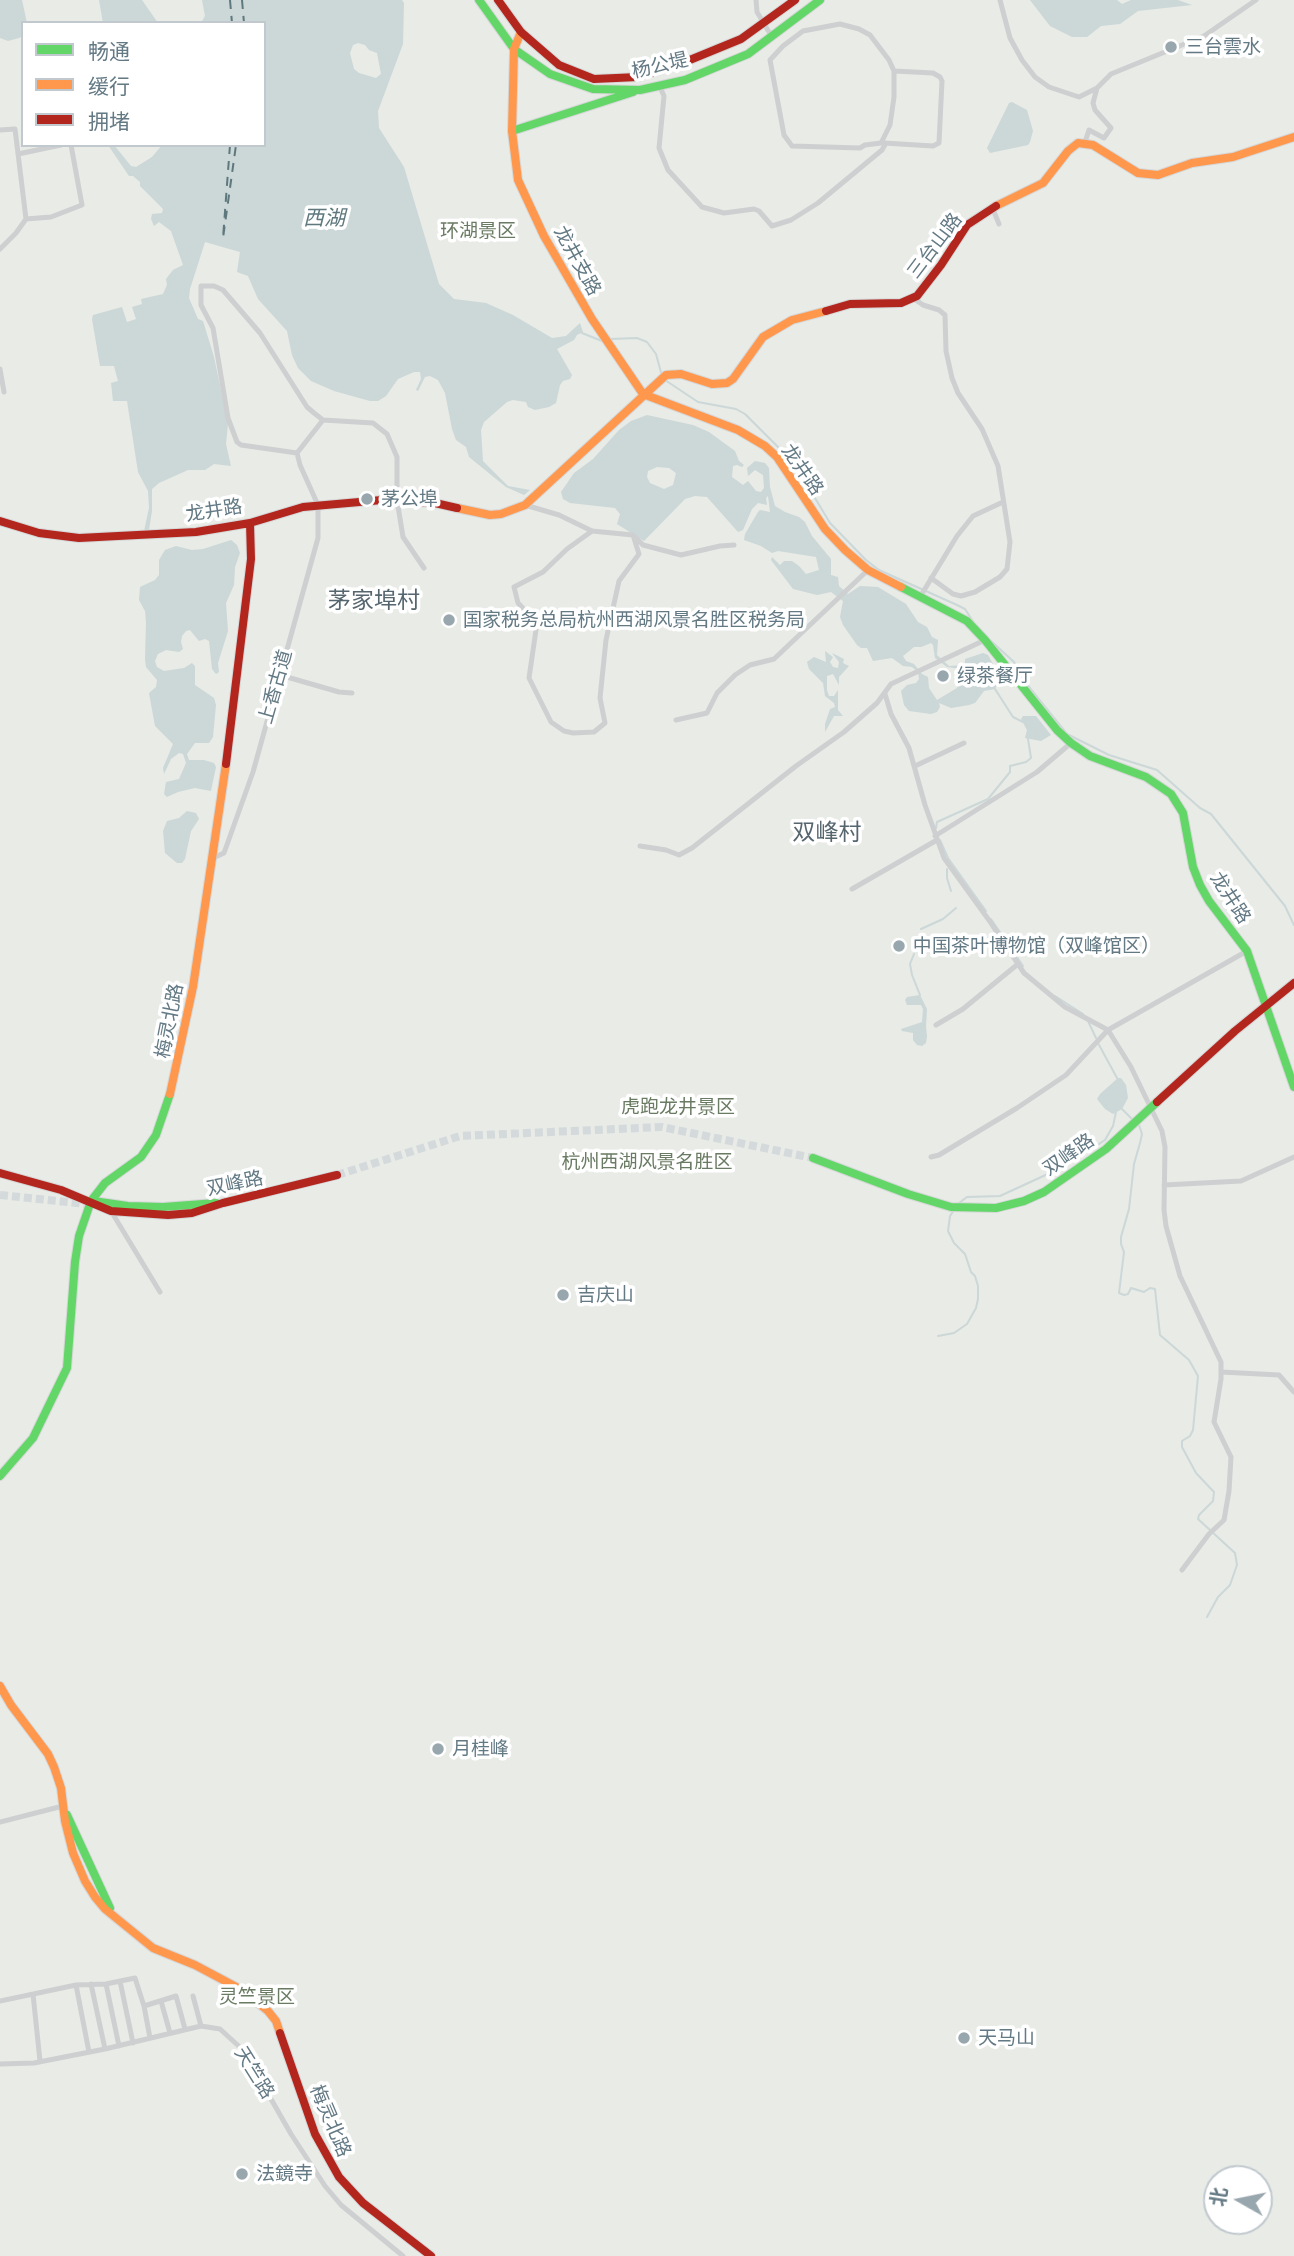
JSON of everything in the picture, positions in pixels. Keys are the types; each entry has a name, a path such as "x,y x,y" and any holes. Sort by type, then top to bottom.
{"street":[{"name":"杨公堤","path":"479,0 514,49 550,74 593,89 639,90 684,80 748,54 820,0"},
{"name":"杨公堤","path":"498,0 520,32 559,65 594,79 638,77 681,64 741,39 795,0"},
{"path":"756,0 757,12 763,23 783,46"},
{"path":"999,0 1010,38 1035,77 1049,88 1079,96 1097,88 1111,74 1204,36 1256,0"},
{"path":"659,85 664,96 659,148 668,170 702,207 724,213 754,209 760,211 772,226 791,220 818,203 882,150 884,143 892,119 894,71 886,54 874,39 859,29 840,24 809,29 783,46 770,60 786,140 792,146 859,148 884,143 933,146 939,143 940,77 933,73 894,71"},
{"name":"龙井支路","path":"520,32 514,49 512,131 518,180 544,236 606,340 643,394"},
{"path":"512,131 639,90 638,77"},
{"path":"1097,88 1093,103 1095,110 1111,128 1104,138 1089,130 1085,142 1138,173 1158,175 1192,163 1233,157 1294,137"},
{"path":"0,130 15,129 26,219 0,248"},
{"name":"三台山路","path":"643,394 663,377 676,373 707,383 727,383 733,379 763,337 792,320 850,304 901,303 917,296 942,265 967,225 992,207 1043,183 1069,150 1078,143 1085,142"},
{"path":"18,154 51,147"},
{"path":"26,219 51,217 82,205 71,147"},
{"path":"992,207 999,224"},
{"path":"297,453 241,445 237,442 226,410 213,328 201,305 201,286 214,286 223,290 260,333 307,407 323,420 367,422 380,426 387,434 397,457 397,500 405,543 424,568"},
{"path":"913,298 945,315 946,351 953,378 958,393 982,429 998,467 1010,542 1007,569 1000,577 975,592 961,596 953,594 932,578"},
{"path":"0,369 5,392"},
{"name":"龙井路","path":"0,521 39,533 79,538 157,535 250,523 275,514 318,505 397,500 435,503 489,515 501,514 526,505 643,394 734,428 765,446 777,457 825,529 868,570 923,592 967,621 1071,743 1090,756 1146,777 1160,785 1177,801 1183,813 1193,867 1200,886 1247,951 1294,1087"},
{"path":"297,453 323,420"},
{"path":"297,453 318,505"},
{"path":"923,592 957,537 974,516 1003,502"},
{"name":"上香古道","path":"211,859 223,853 253,772 318,538 318,505"},
{"path":"526,505 559,514 592,531 633,535 643,545 681,555 720,545 734,545"},
{"name":"梅灵北路","path":"0,1476 33,1438 67,1368 77,1249 92,1201 105,1183 141,1157 156,1135 174,1081 193,987 233,714 251,559 250,523"},
{"path":"592,531 567,549 543,572 514,587 518,603 537,623 528,678 546,716 564,731 573,733 594,732 604,723 600,698 606,640 619,581 639,554 633,535"},
{"path":"676,720 706,713 717,693 735,675 750,665 774,659 868,570"},
{"path":"640,846 679,855 692,848 796,766 844,733 885,694 891,684 985,640"},
{"path":"280,675 352,693"},
{"path":"885,694 891,714 915,766 949,865 1024,973 1040,988 1088,1021 1108,1031 1131,1067 1162,1130 1165,1147 1164,1210 1180,1276 1221,1362 1214,1422 1229,1450 1231,1467 1226,1517 1211,1531 1182,1570"},
{"path":"915,766 964,743"},
{"path":"852,889 1037,772 1071,743"},
{"path":"931,1157 939,1155 1017,1108 1066,1075 1108,1031 1247,951"},
{"path":"936,1025 963,1009 1018,964"},
{"name":"双峰路","path":"813,1158 908,1194 956,1207 1010,1206 1044,1192 1105,1149 1265,1005 1294,983"},
{"path":"1164,1185 1241,1181 1294,1157"},
{"path":"0,1172 92,1201 111,1211 168,1215 192,1213 226,1202"},
{"name":"双峰路","path":"137,1210 172,1211 226,1202 337,1175"},
{"path":"92,1201 163,1207 226,1202"},
{"path":"111,1211 160,1292"},
{"path":"1221,1372 1274,1374 1284,1379 1294,1392"},
{"name":"梅灵北路","path":"0,1686 48,1754 61,1788 68,1836 78,1867 95,1897 153,1948 204,1970 253,2003 273,2025 282,2042 316,2134 339,2177 363,2203 431,2256"},
{"path":"0,1822 63,1806"},
{"path":"0,2001 76,1985 106,1984 135,1978 145,2006 150,2038"},
{"path":"120,1981 133,2043"},
{"path":"92,1984 104,2049"},
{"path":"106,1984 119,2046"},
{"path":"76,1985 89,2052"},
{"path":"33,1994 40,2062"},
{"path":"145,2006 176,1996 185,2029"},
{"path":"0,2064 40,2062 201,2026 193,1996"},
{"path":"161,2001 170,2033"},
{"name":"天竺路","path":"201,2026 220,2029 243,2050 291,2134 325,2186 341,2205 403,2256"}],"green space":[{"name":"虎跑龙井景区","path":"0,0 1294,0 1294,2256 0,2256"}],"water":[{"path":"0,0 22,0 27,21 21,21 21,37 8,41 0,38"},
{"path":"99,0 142,0 157,21 103,21"},
{"name":"西湖","path":"202,0 402,0 403,44 378,111 379,128 404,167 439,284 454,299 486,303 552,338 566,336 580,323 583,332 557,349 572,375 560,385 556,403 535,410 528,407 526,402 507,402 484,422 481,430 483,461 508,486 530,490 524,495 506,487 469,457 466,447 456,440 445,393 438,380 425,377 418,391 420,372 414,372 398,379 386,396 378,401 334,391 311,381 298,368 287,331 258,299 248,276 237,272 240,252 205,242 189,298 198,319 203,321 214,357 228,424 226,444 231,466 214,464 205,470 188,470 159,483 152,489 149,530 144,531 149,508 148,491 138,472 127,401 113,401 111,383 118,381 114,366 100,366 92,319 93,315 122,307 127,322 136,319 132,307 142,304 141,299 163,294 167,285 166,279 173,270 183,265 171,231 159,222 154,226 151,219 152,214 162,213 163,209 140,186 140,182 129,176 109,147 116,147 131,166 136,167 152,157 160,147 266,147 266,21 202,21 205,16","holes":["358,43 377,53 381,74 376,78 354,69 350,53 353,45"]},
{"path":"1030,0 1117,0 1122,4 1131,0 1178,0 1192,5 1138,11 1120,24 1101,26 1087,37 1072,37 1050,26"},
{"path":"1009,103 1027,110 1033,131 1030,142 1028,145 990,153 987,148"},
{"path":"647,415 693,425 709,432 735,451 744,465 733,466 732,477 743,485 748,481 756,491 761,492 764,488 763,475 755,470 748,476 747,468 755,461 765,463 769,468 775,506 805,522 812,536 831,559 831,575 838,577 839,586 848,594 860,586 878,587 906,604 918,622 927,627 932,637 938,640 937,655 949,666 965,665 965,659 983,653 988,655 993,664 997,685 995,689 984,691 975,703 969,705 951,708 939,703 937,712 931,714 909,711 904,705 901,691 907,685 916,683 919,679 918,672 892,658 873,661 867,648 857,645 843,625 840,617 843,601 831,592 817,595 793,589 771,560 772,557 780,565 784,561 792,561 806,574 819,570 816,557 778,551 772,553 744,540 758,512 770,512 768,496 767,505 758,503 752,509 743,530 738,532 707,497 685,499 644,541 617,524 620,514 615,508 570,503 563,499 561,492 574,473 593,459 619,430 631,421","holes":["657,467 669,468 676,473 673,485 664,489 650,483 648,471","931,643 935,658 947,667 961,669 962,673 957,688 937,700 929,688 928,677 903,656 914,647"]},
{"path":"231,540 240,553 235,567 234,585 226,603 228,631 218,663 219,672 216,674 212,669 209,641 199,641 190,630 182,636 183,649 179,652 166,650 158,654 155,661 157,667 164,671 184,668 192,663 195,666 195,685 214,698 216,705 213,737 209,743 195,743 187,754 189,760 214,763 216,767 211,791 195,788 167,797 164,794 166,782 179,779 186,763 183,754 179,753 171,759 164,774 163,768 173,744 155,726 149,693 156,687 157,680 146,667 146,622 145,611 139,600 140,587 159,575 159,560 165,550 176,546 192,550 203,549"},
{"path":"825,651 833,657 830,662 833,667 838,668 839,662 832,653 844,659 843,663 849,666 839,677 839,685 833,674 827,676 829,696 834,696 838,690 838,710 843,716 834,716 825,732 825,724 830,709 835,707 834,703 825,696 823,683 809,669 807,662 814,657 826,662"},
{"path":"1023,716 1036,716 1051,735 1041,741 1025,738 1027,730 1021,719"},
{"path":"187,811 196,813 199,819 191,831 185,859 182,863 177,863 165,853 163,831 167,821 179,818"},
{"path":"920,995 927,1009 927,1036 926,1043 922,1046 913,1040 913,1033 901,1029 922,1022 921,1005 907,1005 905,1000 907,997"},
{"path":"1118,1078 1126,1085 1128,1098 1122,1109 1113,1114 1097,1099"}],"waterway":[{"path":"582,333 602,341"},
{"path":"611,339 637,338 647,342 656,354 662,376"},
{"path":"665,380 698,402 736,409 745,414 794,463 830,523 866,560 879,570 965,609 974,623"},
{"path":"990,640 1014,662 1025,682 1067,734 1109,755 1157,770 1200,808 1211,814 1285,906 1294,925"},
{"path":"995,689 1013,717 1023,722"},
{"path":"936,828 937,822 988,799 1010,772 1010,766 1031,758 1028,739"},
{"path":"940,840 948,858 986,911"},
{"path":"947,869 951,891"},
{"path":"921,929 943,919 956,908"},
{"path":"991,919 1023,966"},
{"path":"914,954 910,964 920,995"},
{"path":"1055,996 1083,1014"},
{"path":"1088,1021 1096,1038"},
{"path":"1098,1043 1117,1078"},
{"path":"1122,1109 1132,1119"},
{"path":"959,1203 967,1197 1000,1196 1063,1167 1086,1147 1096,1146 1105,1140 1113,1126 1116,1112"},
{"path":"1139,1125 1142,1134 1134,1164 1129,1209 1121,1237 1124,1252 1119,1293 1128,1294 1131,1288 1144,1292 1150,1288 1155,1289 1160,1335 1189,1360 1198,1376 1193,1430 1190,1436 1182,1441 1182,1447 1196,1473 1214,1492 1213,1501 1198,1519 1235,1553 1237,1565 1230,1585 1218,1597 1207,1617"},
{"path":"938,1336 954,1333 967,1324 978,1299 975,1276 965,1254 954,1243 948,1231 950,1216 954,1210"}],"ferry route":[{"path":"230,0 232,21"},
{"path":"242,0 244,21"},
{"path":"230,147 223,238 236,147"}],"tunnel":[{"path":"337,1175 460,1136 662,1127 813,1158"},
{"path":"0,1195 96,1205"}],"traffic: fast":[{"path":"479,0 514,49 550,74 593,89 640,90 685,80 748,54 820,0"},
{"path":"512,131 633,92"},
{"path":"901,587 967,621 1057,730 1071,743 1090,756 1146,777 1171,794 1183,813 1193,867 1200,885 1247,951 1294,1087"},
{"path":"0,1476 33,1438 67,1368 75,1262 79,1236 91,1201 105,1183 141,1157 156,1135 170,1094"},
{"path":"813,1158 908,1194 951,1207 996,1208 1024,1201 1044,1192 1106,1149 1157,1102"},
{"path":"93,1201 163,1207 216,1203"},
{"path":"67,1815 110,1908"}],"traffic: slow":[{"path":"521,32 514,49 512,131 518,180 544,236 592,319 643,394"},
{"path":"996,206 1043,183 1068,151 1078,143 1093,145 1138,173 1158,175 1192,163 1233,157 1294,137"},
{"path":"457,508 490,515 525,505 666,375 681,374 712,384 727,383 733,379 763,337 792,320 826,311"},
{"path":"643,394 738,430 765,446 777,457 825,529 845,550 868,570 901,587"},
{"path":"170,1094 193,987 226,764"},
{"path":"0,1686 48,1754 54,1767 61,1788 73,1853 95,1897 105,1909 153,1948 195,1965 242,1990 268,2011 276,2021 280,2033"}],"traffic: jam":[{"path":"498,0 521,32 559,65 594,79 638,77 680,64 741,39 795,0"},
{"path":"826,311 850,304 901,303 917,296 967,225 996,206"},
{"path":"0,521 39,533 79,538 196,532 250,523 303,507 382,500 435,503 457,508"},
{"path":"226,764 251,559 250,523"},
{"path":"1157,1102 1235,1031 1294,983"},
{"path":"0,1173 61,1190 111,1211 168,1215 192,1213 226,1202"},
{"path":"223,1203 337,1175"},
{"path":"280,2033 315,2134 339,2177 363,2203 431,2256"}],"place":[{"name":"三台雲水","path":"1171,47"},
{"name":"茅公埠","path":"367,499"},
{"name":"国家税务总局杭州西湖风景名胜区税务局","path":"449,620"},
{"name":"绿茶餐厅","path":"943,676"},
{"name":"中国茶叶博物馆（双峰馆区）","path":"899,946"},
{"name":"吉庆山","path":"563,1295"},
{"name":"月桂峰","path":"438,1749"},
{"name":"天马山","path":"964,2038"},
{"name":"法鏡寺","path":"242,2174"}],"district":[{"name":"茅家埠村","path":"374,601"},
{"name":"双峰村","path":"827,833"}],"park label":[{"name":"环湖景区","path":"478,231"},
{"name":"杭州西湖风景名胜区","path":"647,1162"},
{"name":"灵竺景区","path":"257,1997"}]}
